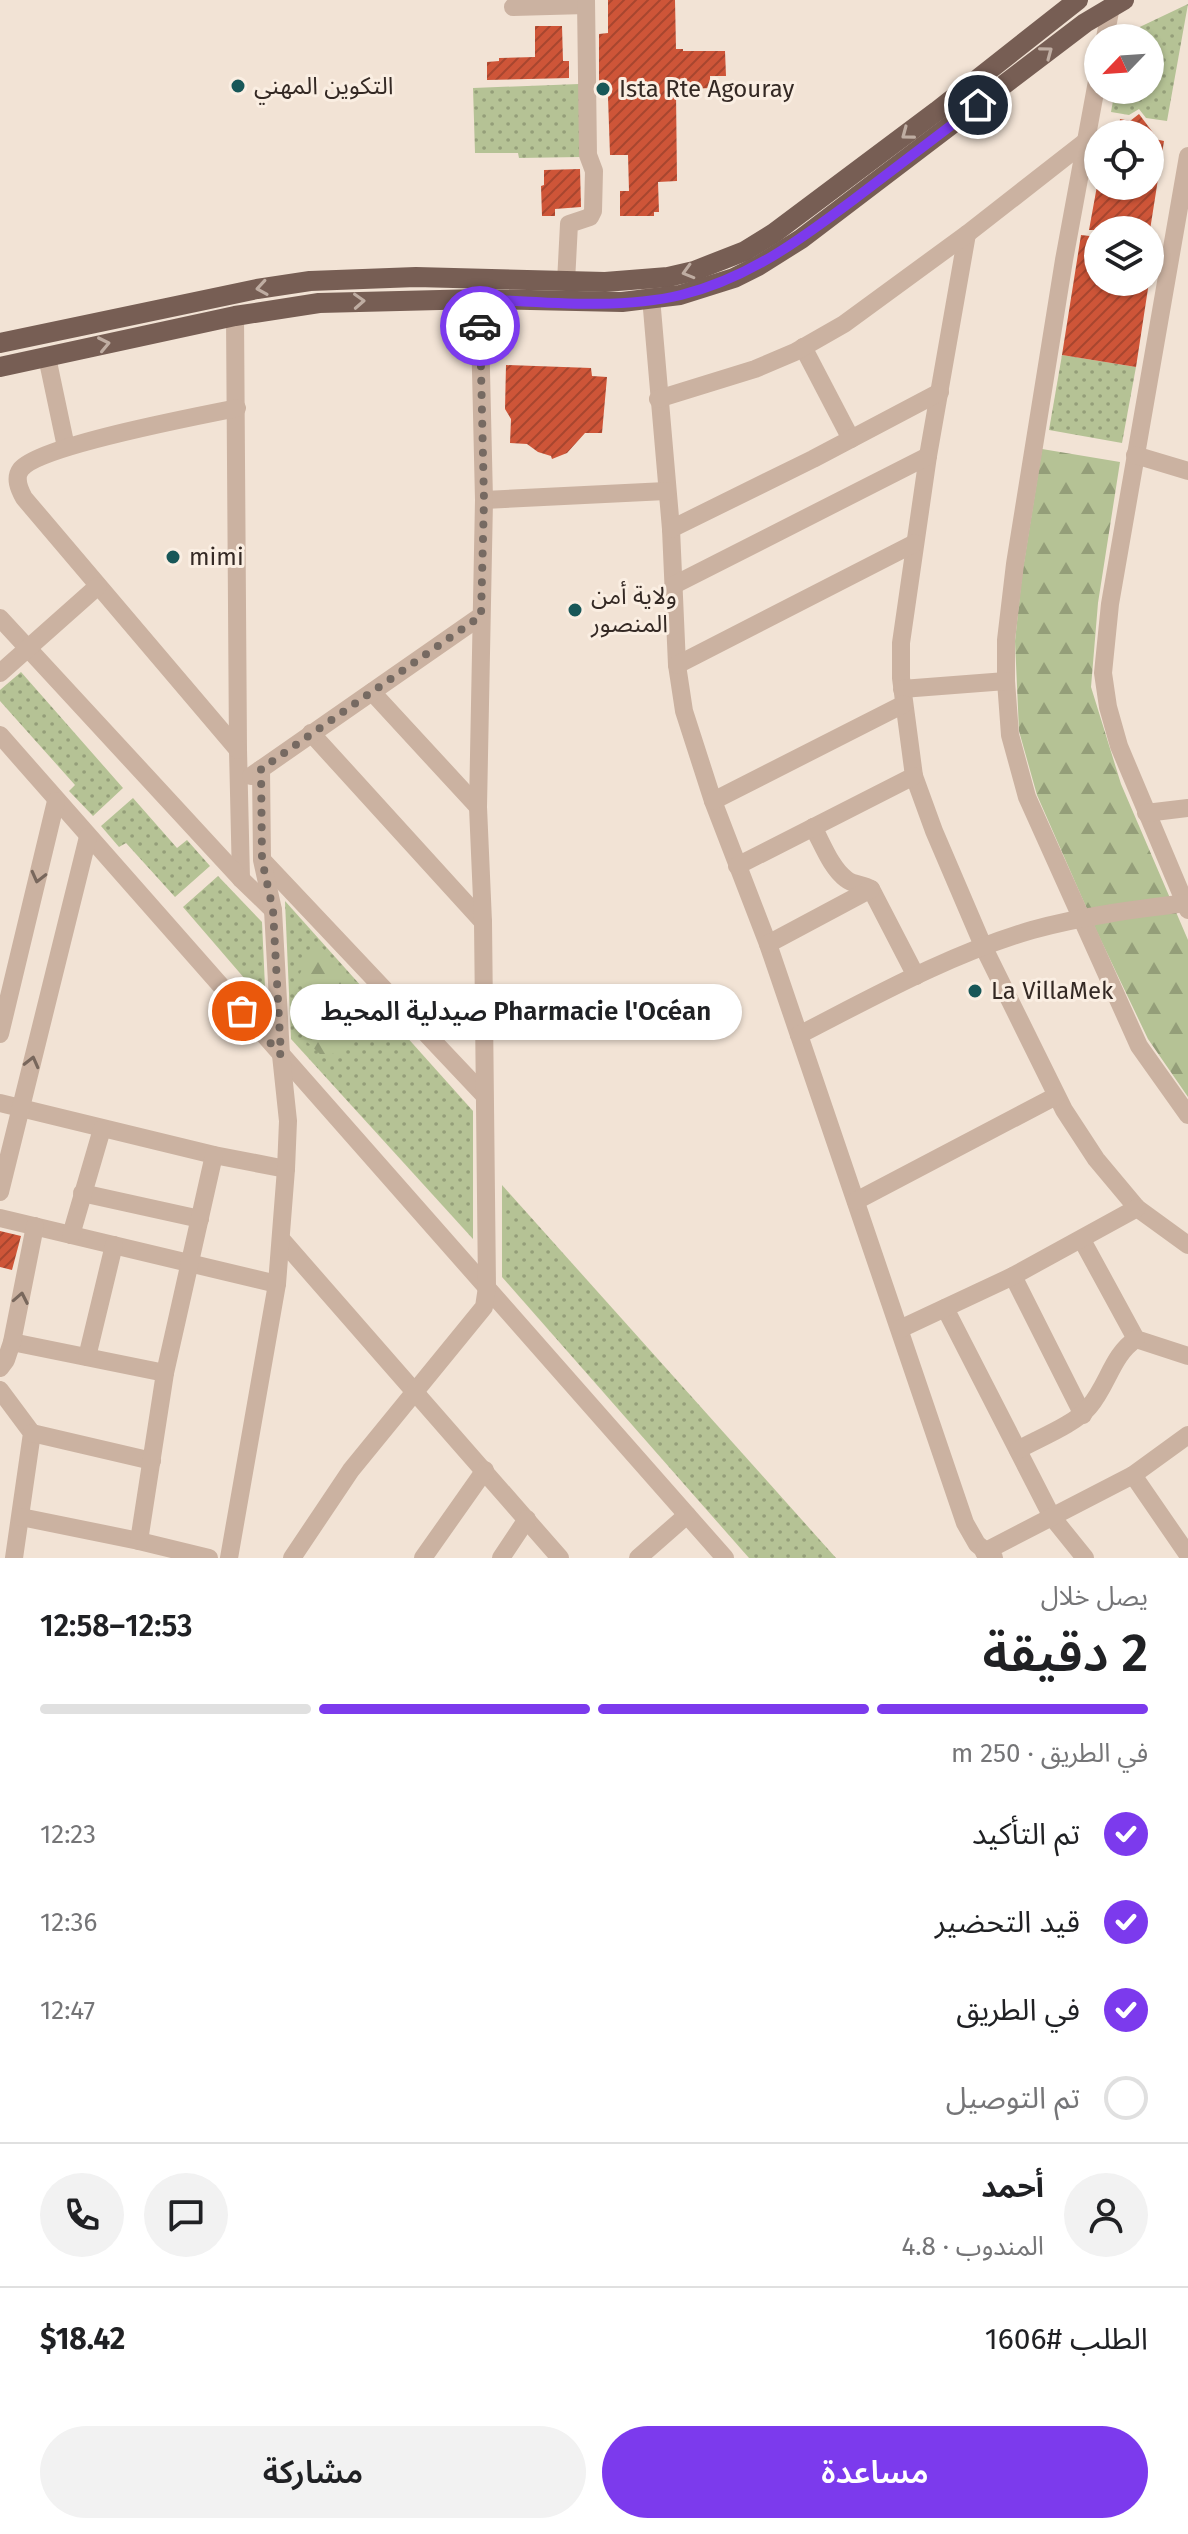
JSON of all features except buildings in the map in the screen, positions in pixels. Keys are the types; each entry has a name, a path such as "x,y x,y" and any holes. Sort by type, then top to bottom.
{"main road":[{"path":"0,343 257,289 310,281 376,278 584,302 650,290 668,277 714,264 745,251 774,233 889,148 1078,0"},
{"path":"0,367 235,316 319,303 566,282 680,295 734,278 801,239 1065,38 1117,3"}],"street":[{"path":"513,7 586,2 588,155 594,171 593,211 590,217 569,224 566,282"},
{"path":"1110,24 1117,3"},
{"path":"658,399 755,369 844,324 1084,143"},
{"path":"1084,153 1015,564 1006,640 1010,735 1027,797 1139,1046 1188,1115"},
{"path":"799,1035 916,976 1030,931 1081,919 1187,906 1119,746 1103,673 1110,604 1188,156"},
{"path":"967,234 928,456 901,643 903,696 914,776 984,948 1056,1096 1096,1159 1137,1208 1188,1245"},
{"path":"292,1558 351,1470 484,1307 487,1287 483,922 478,807 484,500 479,289"},
{"path":"650,290 671,529 677,665 684,711 713,801 768,944 965,1523 977,1544 989,1555 1052,1517 1133,1475 1188,1435"},
{"path":"235,316 241,879"},
{"path":"803,347 851,439"},
{"path":"47,357 66,447"},
{"path":"671,529 940,392"},
{"path":"237,408 66,447 22,468 17,486 238,750"},
{"path":"1135,455 1188,471"},
{"path":"674,585 928,456"},
{"path":"484,500 666,491"},
{"path":"677,665 915,543"},
{"path":"0,673 98,586"},
{"path":"238,784 481,616"},
{"path":"0,618 273,910"},
{"path":"713,801 903,696 1006,681"},
{"path":"372,692 478,807"},
{"path":"311,733 483,922"},
{"path":"0,735 725,1558"},
{"path":"229,1558 277,1284 288,1121 273,910 262,860 261,769"},
{"path":"737,866 914,776"},
{"path":"0,1034 56,801"},
{"path":"1146,813 1188,808"},
{"path":"813,827 841,874 854,884 863,884 871,889 916,976"},
{"path":"0,1192 88,837"},
{"path":"262,860 484,1095"},
{"path":"768,944 871,889"},
{"path":"856,1201 1056,1096"},
{"path":"0,1103 214,1155 286,1169"},
{"path":"71,1235 102,1129"},
{"path":"139,1541 165,1373 214,1155"},
{"path":"82,1193 200,1219"},
{"path":"900,1329 1013,1276 1137,1208"},
{"path":"0,1218 277,1284"},
{"path":"0,1368 12,1342 35,1226"},
{"path":"281,1239 560,1558"},
{"path":"1082,1240 1136,1339 1188,1356"},
{"path":"87,1357 114,1245"},
{"path":"1013,1276 1083,1415"},
{"path":"945,1308 1052,1517 1085,1558"},
{"path":"1018,1450 1083,1415 1101,1391 1121,1350 1136,1339"},
{"path":"12,1342 165,1373"},
{"path":"0,1390 32,1433 152,1461"},
{"path":"14,1558 32,1433"},
{"path":"423,1558 485,1470"},
{"path":"1133,1475 1188,1555"},
{"path":"638,1558 687,1515"},
{"path":"21,1517 209,1558"},
{"path":"501,1558 527,1519"}],"green space":[{"path":"1188,4 1167,121 1146,118 1139,109 1129,115 1111,112 1112,104 1164,104 1164,24 1146,24"},
{"path":"579,84 580,157 519,158 518,153 475,153 473,88"},
{"path":"1062,355 1136,367 1122,443 1049,430"},
{"path":"1042,449 1120,462 1098,603 1091,687 1121,784 1188,940 1188,1097 1148,1039 1097,932 1037,795 1019,731 1015,641"},
{"path":"21,672 123,788 93,816 69,791 75,785 0,701 0,690"},
{"path":"133,798 177,848 187,840 210,866 175,897 126,843 119,847 101,826"},
{"path":"218,876 262,922 264,1010 253,998 257,993 183,907"},
{"path":"285,901 473,1111 473,1239 291,1039"},
{"path":"319,944 379,1010 380,1015 346,1047 322,1056 307,1042 310,1032 329,1014 298,977"},
{"path":"502,1185 836,1558 749,1558 502,1277"}],"way so far":[{"path":"242,1011 281,1055 273,910 262,860 261,769 481,616 484,500 480,326"}],"place":[{"name":"التكوين المهني","path":"238,86"},
{"name":"Ista Rte Agouray","path":"603,89"},
{"name":"mimi","path":"173,557"},
{"name":"ولاية أمن المنصور","path":"575,610"},
{"name":"La VillaMek","path":"975,991"},
{"name":"Pharmacie l'Océan صيدلية المحيط","path":"242,1011"}],"route":[{"path":"480,326 480,299 652,300 680,295 734,278 801,239 978,105"}]}
